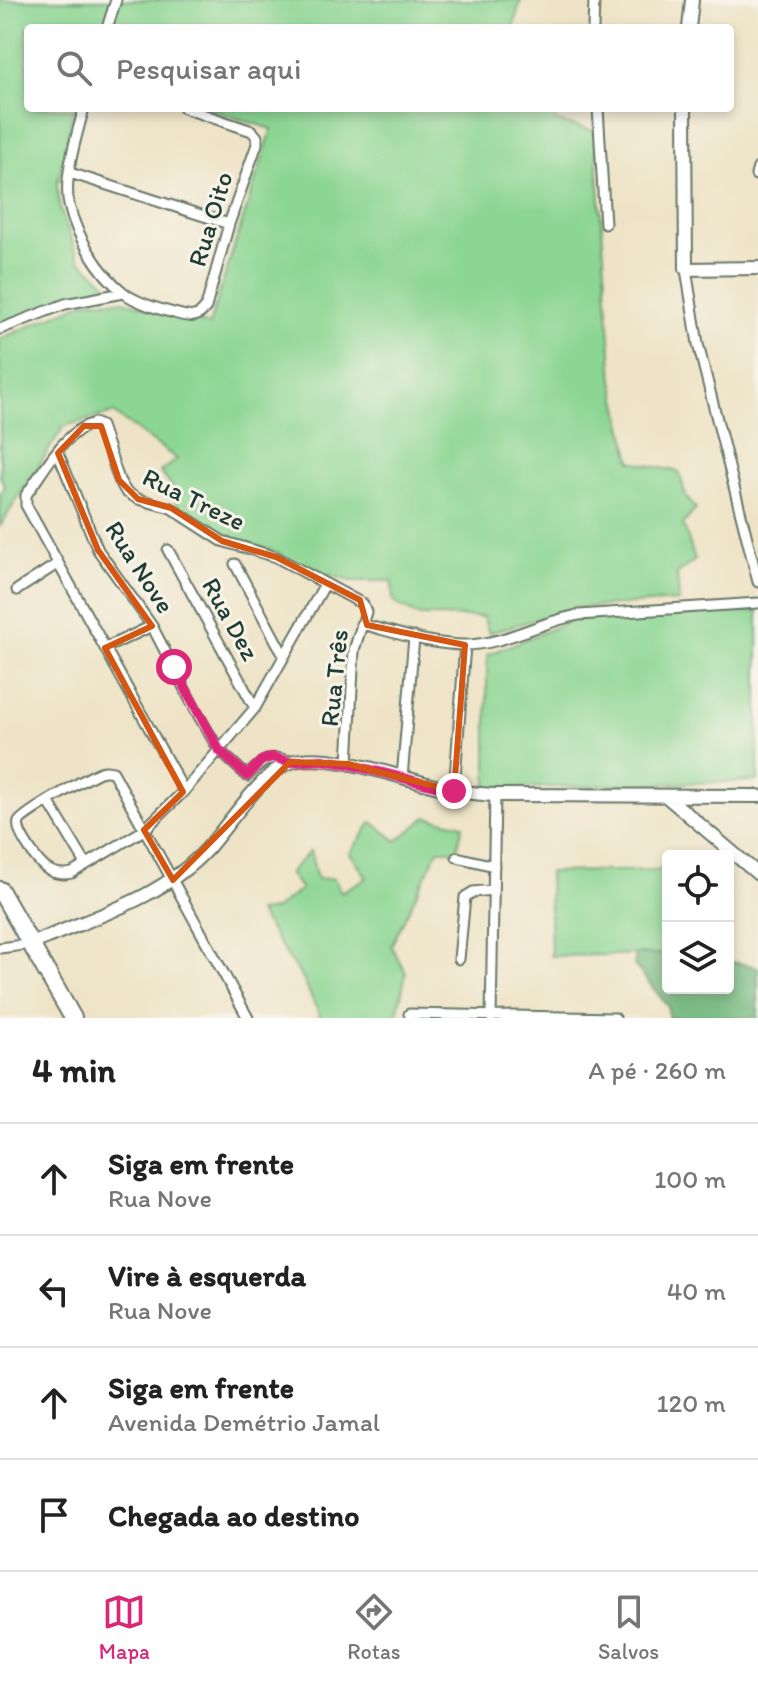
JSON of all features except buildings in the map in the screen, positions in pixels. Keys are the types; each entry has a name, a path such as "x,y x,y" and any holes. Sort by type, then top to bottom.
{"highway":[{"path":"0,890 73,1018"}],"street":[{"path":"108,24 116,0"},
{"path":"593,24 594,0"},
{"path":"689,24 692,0"},
{"path":"83,112 70,173 68,203 80,237 91,256 123,293"},
{"name":"Rua Oito","path":"123,293 163,310 191,317 198,316 206,307 257,137 252,131 196,112"},
{"path":"598,112 605,224"},
{"path":"685,112 686,269 698,344 758,582"},
{"path":"70,173 229,224"},
{"path":"686,269 758,268"},
{"path":"0,329 75,301 123,293"},
{"name":"Rua Treze","path":"57,564 28,510 26,495 72,435 94,423 101,426 106,435 119,480 126,492 138,499 171,508 222,541 276,557 360,600"},
{"name":"Rua Nove","path":"58,453 98,550 152,626 219,750 247,776 261,761 272,757 290,762"},
{"name":"Rua Dez","path":"168,550 255,708"},
{"path":"17,590 57,564 184,791"},
{"path":"235,564 284,656"},
{"path":"248,1018 144,830 113,772 100,772 48,801 18,823 21,835 40,864 66,874 144,830 184,791 255,708 325,584"},
{"name":"Rua Três","path":"348,764 354,650 366,612 360,600"},
{"path":"361,624 465,645 500,639 563,617 758,603"},
{"path":"105,648 152,626"},
{"path":"402,778 414,637"},
{"path":"454,791 465,645"},
{"path":"0,948 31,944 133,902 173,880 205,851 267,778 290,762 322,760 348,764 454,791 495,795 758,796"},
{"path":"491,1016 495,795"},
{"path":"666,796 758,874"},
{"path":"48,801 86,864"},
{"path":"457,857 494,866"},
{"path":"459,959 465,897 473,892 493,890"},
{"path":"409,1014 615,1018"}],"highlighted area":[{"path":"84,426 101,426 119,480 138,499 171,508 222,541 276,557 360,600 367,625 465,645 454,791 348,764 290,762 173,880 144,830 183,792 105,648 152,626 98,550 58,453"}],"green space":[{"path":"0,0 521,0 514,24 24,24 24,112 73,112 57,186 60,208 79,260 108,285 0,327"},
{"path":"217,112 554,112 555,121 595,131 613,381 631,461 679,472 686,497 696,509 683,524 695,560 677,574 679,601 573,608 489,633 483,617 418,616 393,602 392,581 350,581 319,572 315,578 278,553 234,538 175,504 178,494 160,472 177,459 113,413 64,426 0,526 0,494 5,487 0,476 0,339 90,300 124,301 209,325 272,129"},
{"path":"758,611 758,781 487,789 487,655 578,618"},
{"path":"427,817 463,825 457,850 438,850 391,946 406,973 396,1018 321,1018 304,981 258,912 274,910 301,889 289,873 310,851 317,879 334,878 341,892 367,878 350,853 372,822 397,841"},
{"path":"662,870 662,954 551,956 549,872"},
{"path":"636,954 662,954 662,994 734,994 734,962 758,967 758,1018 668,1018 668,1006 634,965"}],"route":[{"path":"174,667 219,750 247,776 261,761 272,757 290,762 322,760 454,791"}]}
